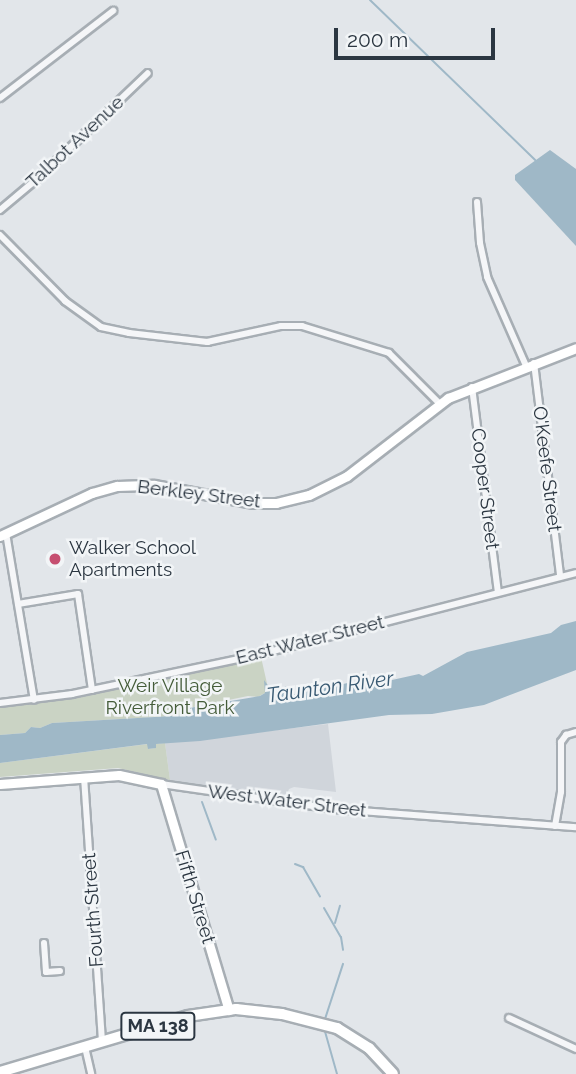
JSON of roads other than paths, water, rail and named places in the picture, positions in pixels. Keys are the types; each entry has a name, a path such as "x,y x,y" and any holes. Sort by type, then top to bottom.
{"main road":[{"name":"Berkley Street","path":"3,535 92,493 117,486 154,485 253,503 302,497 347,476 439,403 472,387 576,348"},
{"name":"West Water Street","path":"0,784 129,775 161,784"},
{"name":"Fifth Street","path":"161,784 229,1010"},
{"name":"MA 138","path":"0,1072 188,1016 229,1010 272,1013 324,1023 363,1043 393,1074"}],"street":[{"path":"0,98 113,12"},
{"name":"Talbot Avenue","path":"0,210 148,73"},
{"name":"O'Keefe Street","path":"477,202 480,243 487,277 530,364 560,576"},
{"path":"0,235 71,307 102,327 129,333 211,342 281,326 302,326 389,353 439,403"},
{"name":"Cooper Street","path":"472,387 498,592"},
{"path":"3,535 34,700"},
{"name":"East Water Street","path":"0,703 93,690 261,654 576,573"},
{"path":"18,604 78,594 93,690"},
{"path":"555,826 561,792 561,742 566,735 576,732"},
{"name":"Fourth Street","path":"84,777 102,1042"},
{"name":"West Water Street","path":"161,784 344,810 576,827"},
{"path":"44,943 46,972 60,971"},
{"path":"509,1018 576,1049"},
{"path":"85,1047 91,1074"}],"water":[{"path":"550,150 576,169 576,246 515,180 515,175"},
{"name":"Taunton River","path":"576,621 576,670 484,705 432,714 389,715 200,741 156,744 156,748 148,749 147,744 0,763 0,735 25,733 31,727 40,728 52,723 189,715 189,708 260,696 265,693 264,680 274,694 286,686 291,695 362,680 383,682 419,674 423,676 467,652 551,633 561,625"}],"waterway":[{"path":"370,0 535,160"},
{"path":"202,802 216,840"},
{"path":"295,864 303,867 320,896"},
{"path":"335,923 340,906"},
{"path":"324,908 341,937 343,950"},
{"path":"325,1019 343,964"},
{"path":"324,1028 337,1074"}],"place":[{"name":"Walker School Apartments","path":"55,559"}],"park label":[{"name":"Weir Village Riverfront Park","path":"170,697"}]}
